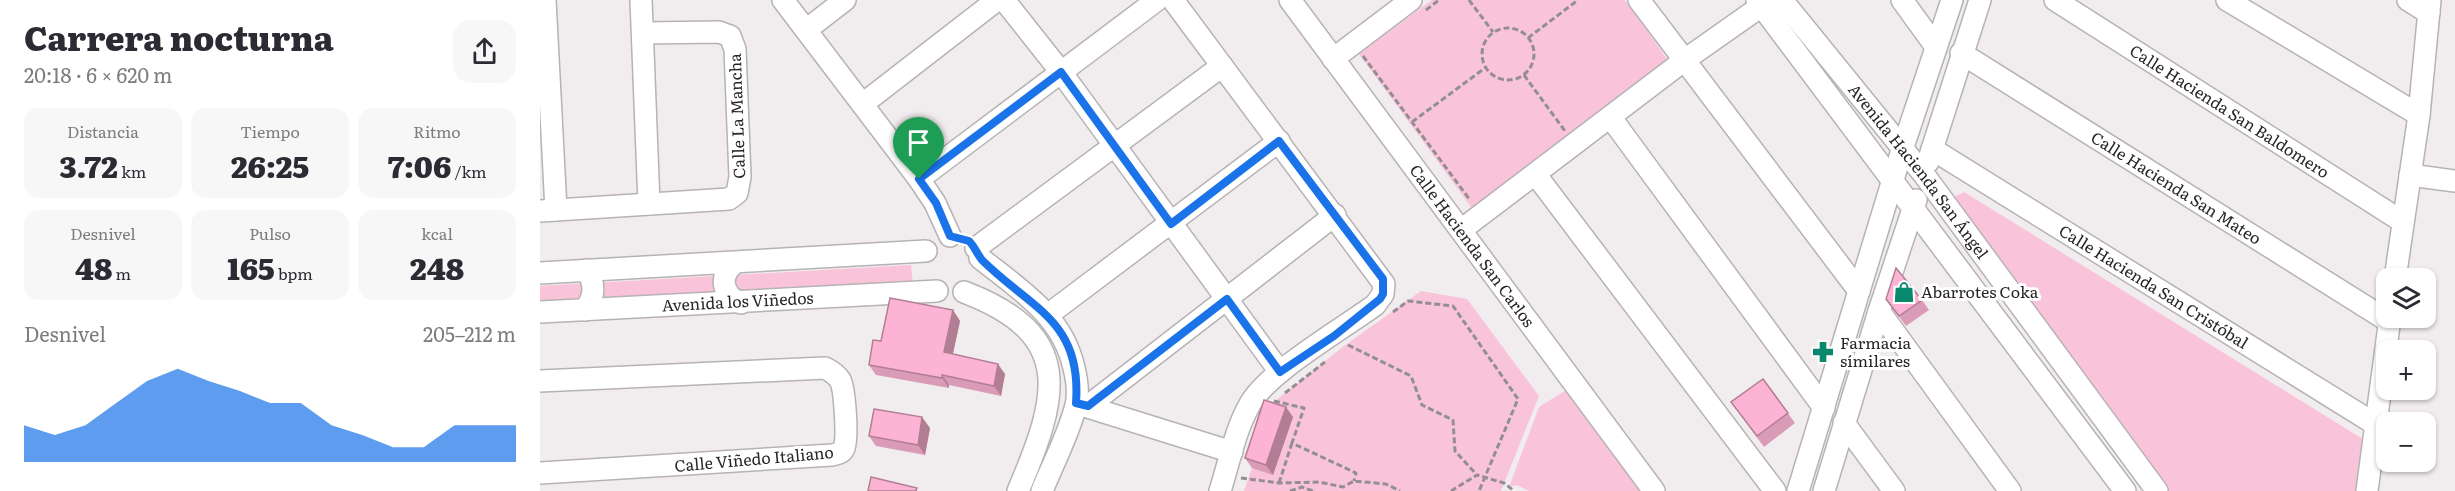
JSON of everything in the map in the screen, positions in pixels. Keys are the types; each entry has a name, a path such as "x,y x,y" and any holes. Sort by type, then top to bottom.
{"street":[{"path":"545,0 548,210"},
{"path":"641,0 650,204"},
{"path":"783,0 864,103 936,203 950,236"},
{"path":"806,30 845,0"},
{"path":"864,103 997,0"},
{"path":"1004,0 1061,72 1280,372"},
{"path":"919,179 1157,0"},
{"path":"1173,0 1383,279 1383,294 1375,305 1280,372 1256,396 1242,424 1222,483"},
{"name":"Calle Hacienda San Carlos","path":"1290,0 1654,491"},
{"path":"1639,0 1686,59 1859,291"},
{"name":"Avenida Hacienda San Ángel","path":"1782,0 1924,176 2157,491"},
{"path":"1902,0 1936,47"},
{"path":"1798,491 1902,150 1952,0"},
{"path":"1824,491 1961,53 1980,0"},
{"name":"Calle Hacienda San Baldomero","path":"2055,0 2403,222"},
{"path":"2227,0 2419,115"},
{"path":"2397,268 2419,115 2430,7 2408,0"},
{"path":"1461,230 1762,2"},
{"name":"Avenida Hacienda San Ángel","path":"1762,2 1913,209 2125,491"},
{"path":"1332,59 1412,4"},
{"name":"Calle La Mancha","path":"548,210 729,199 738,193 740,177 735,49 730,36 719,32 643,33"},
{"name":"Calle Hacienda San Mateo","path":"1961,53 2376,311"},
{"path":"978,253 1222,66"},
{"path":"1611,118 1824,408"},
{"path":"1049,314 1279,141"},
{"name":"Calle Hacienda San Cristóbal","path":"1932,149 2375,424"},
{"path":"1536,175 1775,491"},
{"path":"2410,176 2455,181"},
{"path":"964,292 993,303 1012,315 1028,328 1045,357 1050,382 1048,410 1020,487 1043,491 1082,405 1227,299 1335,215"},
{"path":"978,253 978,278 964,292 955,294 937,291 924,277 922,268 926,251 931,243 950,236 960,237 1049,314 1061,331 1072,357 1082,405"},
{"path":"540,273 926,251"},
{"path":"735,263 726,272 724,285 729,296 741,303"},
{"path":"585,310 591,303 594,286 586,270"},
{"name":"Avenida los Viñedos","path":"540,312 937,291"},
{"path":"1879,312 2010,491"},
{"path":"2367,491 2389,328"},
{"name":"Calle Viñedo Italiano","path":"540,381 825,368 832,371 843,388 846,429 845,447 840,453 832,455 540,473"},
{"path":"1082,405 1232,452"},
{"path":"1844,423 1894,491"}],"path":[{"path":"1412,4 1439,0"},
{"path":"1469,0 1494,33"},
{"path":"1528,38 1578,0"},
{"path":"1514,29 1528,38 1534,53 1534,61 1524,75 1507,81 1491,74 1485,68 1482,50 1485,42 1494,33 1514,29"},
{"path":"1372,49 1363,56 1473,204"},
{"path":"1412,122 1485,68"},
{"path":"1524,75 1568,134"},
{"path":"1391,313 1408,301 1453,306 1518,399 1479,491"},
{"path":"1339,352 1357,338"},
{"path":"1348,345 1411,375 1422,405 1452,420 1455,451 1477,475 1504,483 1514,491"},
{"path":"1267,406 1330,359"},
{"path":"1275,401 1304,408 1279,483"},
{"path":"1292,443 1356,473 1354,481"},
{"path":"1451,491 1477,475"},
{"path":"1222,483 1319,482 1343,487 1354,481 1386,484 1400,491"},
{"path":"1336,491 1337,486"},
{"path":"1290,491 1302,487 1313,491"}],"shaded area":[{"path":"1432,0 1625,0 1670,63 1474,211 1359,54"},
{"path":"1964,192 2366,441 2359,491 2167,491 1954,197"},
{"path":"911,265 913,286 540,308 540,286"},
{"path":"1421,291 1467,299 1539,396 1501,491 1244,491 1275,401 1344,346"},
{"path":"1568,389 1642,491 1529,491 1517,485 1509,487 1539,407"}],"building":[{"path":"1896,268 1922,300 1899,316 1886,299"},
{"path":"890,298 953,310 944,352 998,364 994,386 942,375 942,378 869,365 873,340 881,341"},
{"path":"1763,379 1788,413 1757,436 1731,402"},
{"path":"1264,400 1286,407 1266,465 1245,458"},
{"path":"874,409 922,417 918,445 869,436"},
{"path":"871,477 917,488 916,491 868,491"}],"place":[{"name":"Abarrotes Coka","path":"1904,292"},
{"name":"Farmacia símilares","path":"1823,352"}],"route":[{"path":"1061,72 1171,224 1279,141 1383,279 1383,294 1375,305 1280,372 1227,299 1088,406 1076,403 1078,383 1072,357 1061,331 1049,314 980,258 976,248 969,241 950,236 936,203 919,179 1061,72"}]}
